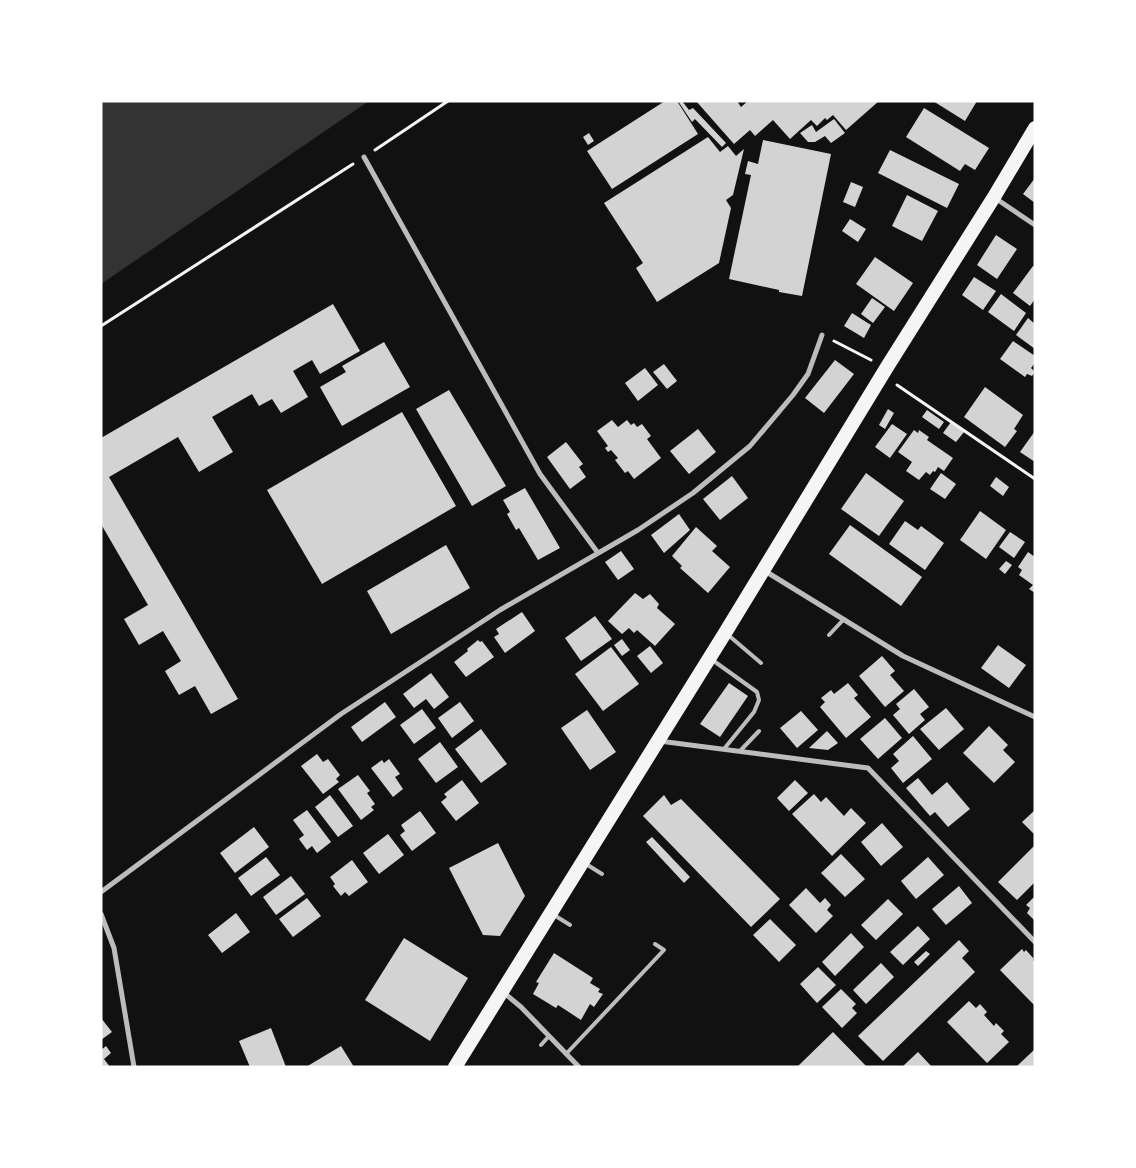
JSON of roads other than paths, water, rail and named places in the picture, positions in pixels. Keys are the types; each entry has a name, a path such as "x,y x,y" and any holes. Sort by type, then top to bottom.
{"highway":[{"path":"455,1067 725,633 1035,128"}],"street":[{"path":"364,157 540,474 598,553"},
{"path":"994,197 1035,225"},
{"path":"101,892 342,714 500,610 638,530 693,493 750,446 793,395 808,374 822,335"},
{"path":"762,570 844,618 903,656 1035,717"},
{"path":"658,741 868,768 1035,942"},
{"path":"101,914 114,948 134,1067"},
{"path":"502,991 521,1007 579,1067"}],"lane":[{"path":"829,634 844,618"},
{"path":"725,633 761,662"},
{"path":"709,658 757,692 759,700 754,712 724,749"},
{"path":"740,751 759,731"},
{"path":"582,862 602,874"},
{"path":"550,912 570,925"},
{"path":"566,1054 664,950 655,944"},
{"path":"541,1045 549,1036"}]}
